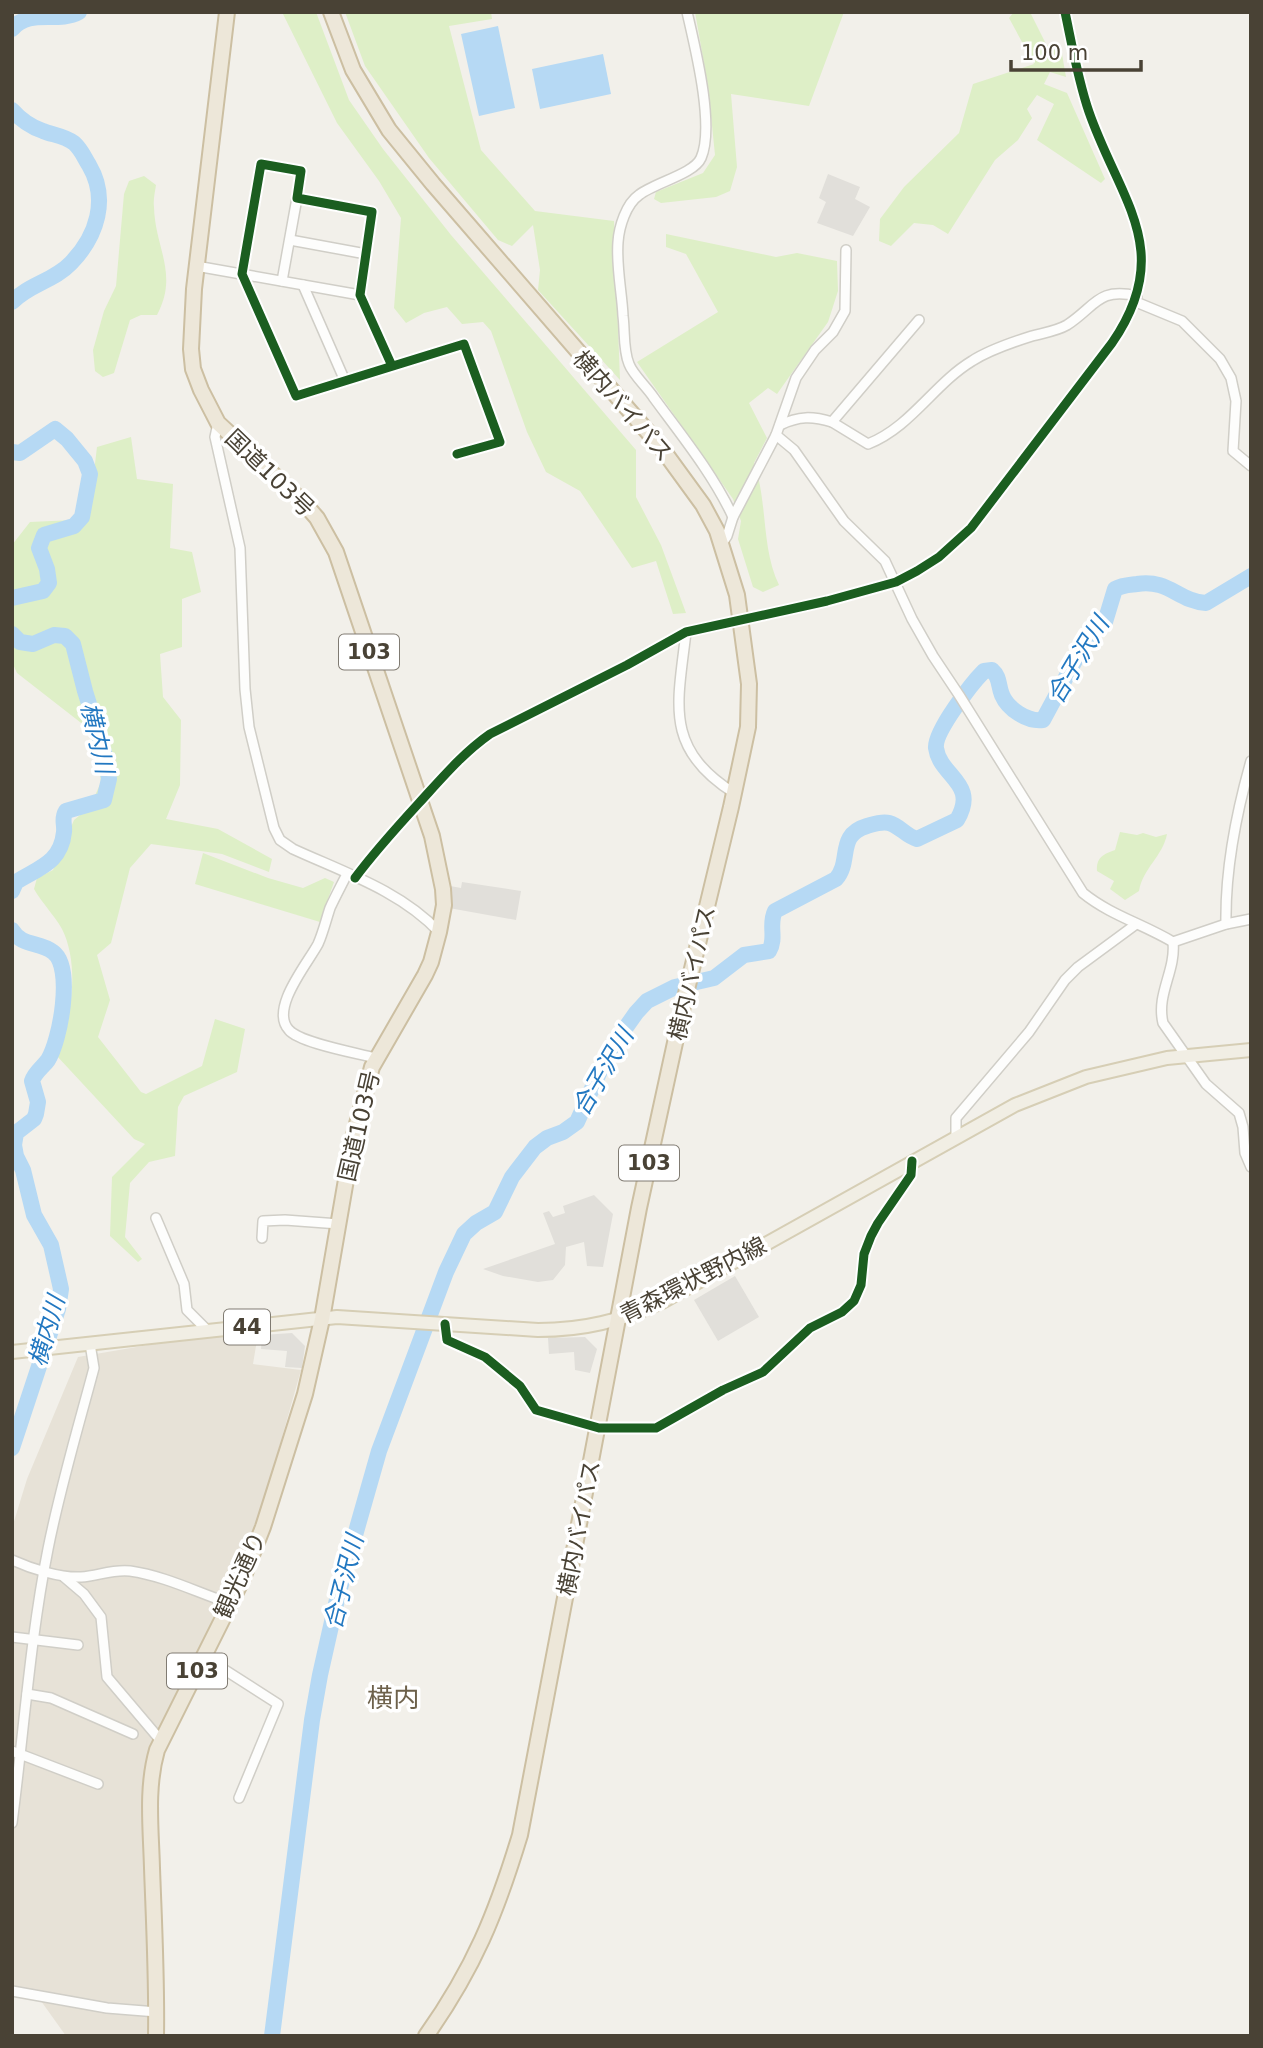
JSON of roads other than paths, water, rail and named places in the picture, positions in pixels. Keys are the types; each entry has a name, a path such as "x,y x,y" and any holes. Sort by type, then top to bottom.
{"highway":[{"name":"国道103号","path":"227,12 196,266 192,359 201,390 218,423 303,502 325,531 336,552 432,836 440,868 443,905 439,932 428,968 375,1058 353,1139 322,1319"},
{"name":"横内バイパス","path":"331,12 353,70 389,130 660,446 703,505 717,531 737,594 750,684 748,727 683,1006 617,1321 599,1428 520,1835 500,1899 477,1955 426,2036"},
{"name":"観光通り","path":"156,2036 151,1783 153,1765 203,1656 243,1578 263,1527 305,1394 322,1319"}],"main road":[{"name":"青森環状野内線","path":"16,1352 322,1319 557,1330 617,1321 662,1302 1014,1105 1086,1077 1167,1058 1251,1050"}],"street":[{"path":"687,12 697,54 706,134 705,147 700,162 690,171 653,185 635,197 627,211 617,244 626,343 629,364 691,448 733,517"},
{"path":"375,1058 300,1038 284,1024 289,994 297,975 318,943 331,906 351,876 473,746 490,734 686,632 827,601 895,582 939,557 971,528 1112,343 1136,299 1140,277 1139,239 1128,200 1088,110 1065,12"},
{"path":"282,281 301,171 261,164 242,274 296,397 464,344 500,442 457,454"},
{"path":"297,198 373,212 360,295 392,366"},
{"path":"290,240 366,254"},
{"path":"721,545 776,435 796,378 815,350 833,332 845,312 846,250"},
{"path":"196,266 360,295"},
{"path":"303,285 345,381"},
{"path":"780,425 792,419 814,416 832,422 868,444 918,411 972,361 1067,325 1092,304 1110,294 1120,292 1182,321 1220,359 1231,378 1236,401 1233,451 1251,466"},
{"path":"832,422 919,320"},
{"path":"218,423 215,437 240,548 249,727 279,840 401,900 439,932"},
{"path":"776,435 794,450 844,521 885,561 933,656 1083,892 1135,925 1173,942 1226,924 1251,919"},
{"path":"686,632 677,698 678,715 685,739 696,760 716,782 734,793"},
{"path":"1226,924 1225,900 1234,831 1251,761"},
{"path":"956,1136 956,1118 1029,1032 1065,980 1078,967 1135,925"},
{"path":"1173,942 1172,963 1161,997 1163,1023 1206,1084 1239,1114 1245,1153 1251,1167"},
{"path":"443,1324 447,1340 485,1357 520,1386 536,1410 599,1428 656,1429 723,1390 763,1372 810,1328 842,1312 854,1301 861,1285 864,1254 871,1236 911,1175 912,1161"},
{"path":"156,1218 184,1284 187,1310 208,1331"},
{"path":"262,1238 263,1221 339,1224"},
{"path":"13,1818 16,1752 44,1570 94,1368 90,1344"},
{"path":"12,1560 63,1576 80,1577 106,1571 129,1571 159,1578 229,1603"},
{"path":"63,1576 84,1594 101,1617 107,1677 162,1742"},
{"path":"12,1637 78,1645"},
{"path":"203,1656 278,1704 239,1798"},
{"path":"27,1694 51,1698 133,1734"},
{"path":"16,1752 98,1784"},
{"path":"12,1991 107,2008 157,2012"}],"water":[{"path":"498,26 515,108 479,116 461,34"},
{"path":"603,54 611,94 540,109 532,69"}],"waterway":[{"name":"横内川","path":"12,29 27,19 62,17 79,12"},
{"name":"横内川","path":"12,110 34,127 67,139 81,150 95,178 99,204 88,241 71,263 12,302"},
{"name":"横内川","path":"12,452 20,453 55,429 85,461 90,474 82,517 74,526 44,535 39,548 49,583 43,591 12,598"},
{"name":"合子沢川","path":"272,2036 312,1720 338,1595 379,1451 446,1272 464,1234 495,1212 512,1177 535,1147 577,1122 609,1051 647,1001 675,987 714,978 744,955 769,951 775,911 836,879 841,872 848,842 857,830 886,822 917,839 957,820 964,797 939,758 937,741 955,708 984,671 992,670 995,673 1002,695 1013,710 1025,717 1043,720 1085,642 1105,622 1115,589 1148,583 1206,603 1251,576"},
{"name":"横内川","path":"12,634 20,642 33,644 54,635 65,636 73,644 107,762 109,779 104,800 66,811 63,819 64,832 58,851 47,863 16,882 12,891"},
{"name":"横内川","path":"12,930 26,942 53,952 63,973 64,988 53,1051 32,1081 38,1102 36,1114 34,1119 16,1133 14,1145 34,1215 51,1245 61,1289 58,1309 12,1448"}],"district":[{"name":"横内","path":"393,1698"}]}
